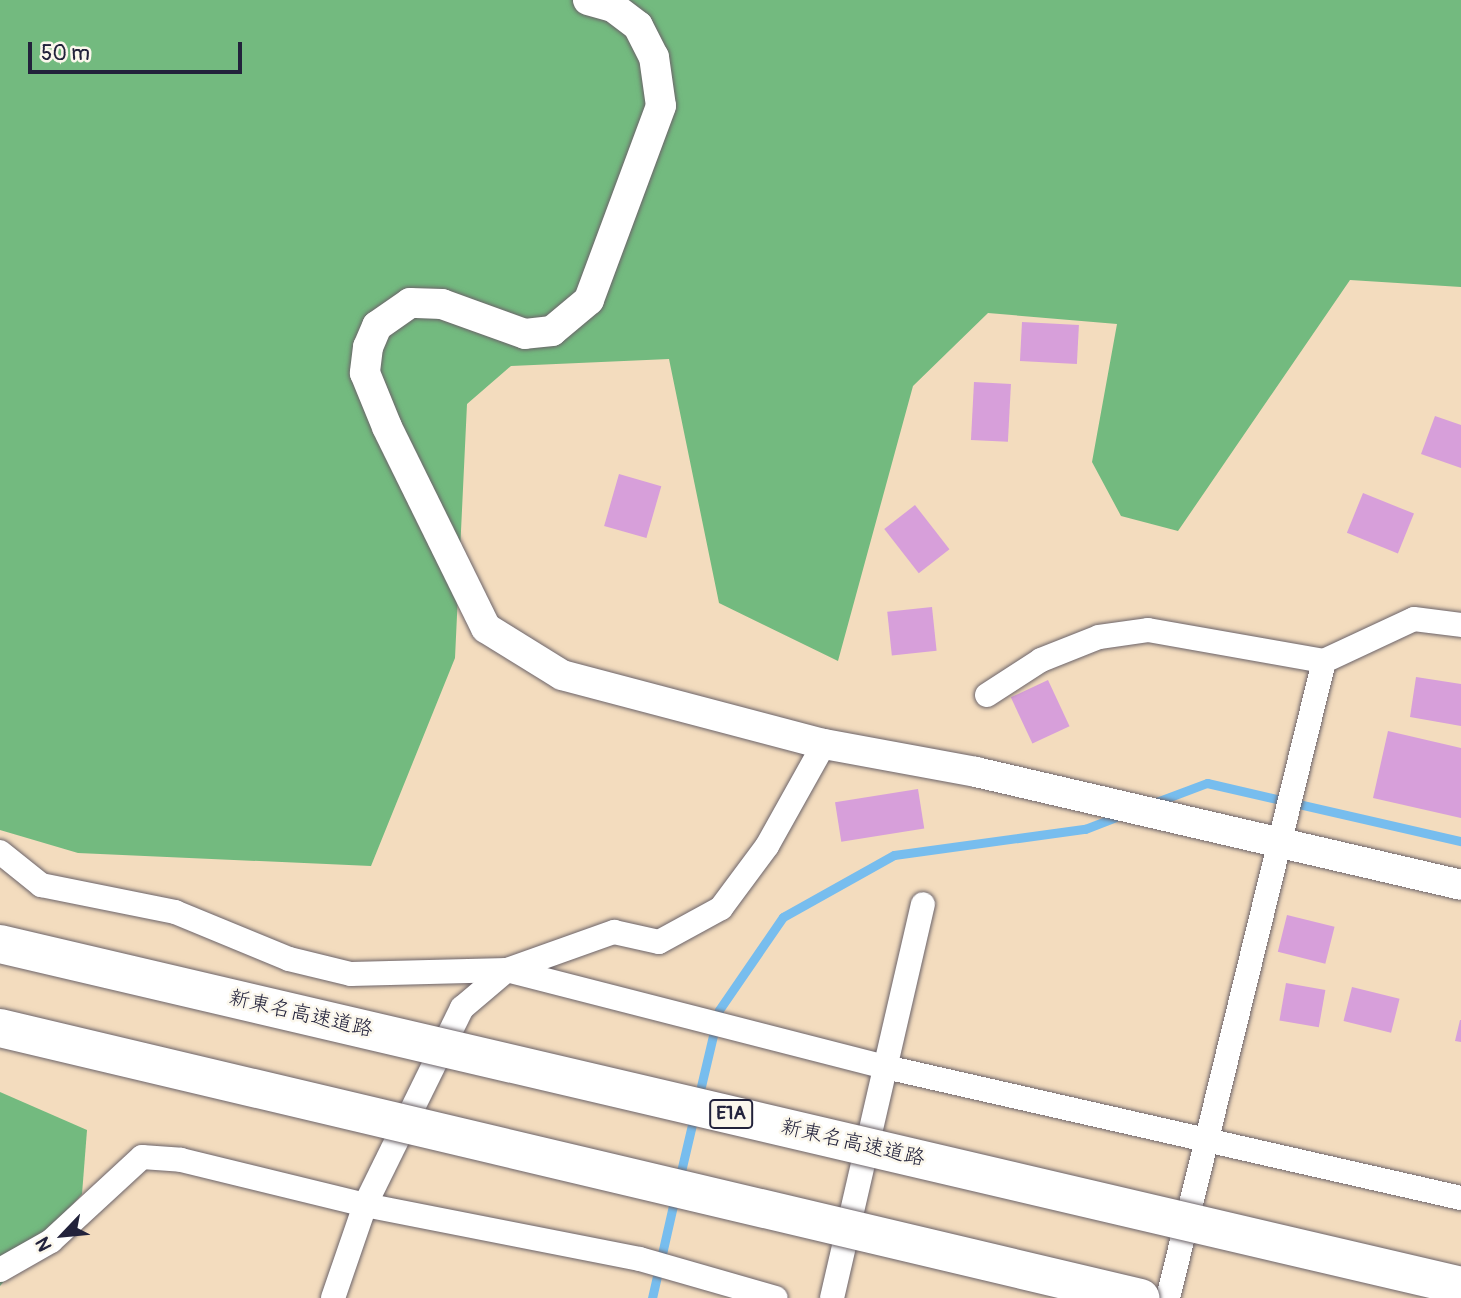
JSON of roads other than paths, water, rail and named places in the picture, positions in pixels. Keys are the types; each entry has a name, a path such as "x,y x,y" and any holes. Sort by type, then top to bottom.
{"highway":[{"name":"新東名高速道路","path":"0,944 1461,1286"},
{"path":"0,1028 1140,1298"}],"street":[{"path":"588,0 613,8 638,26 654,57 661,106 589,300 552,331 525,334 442,304 410,303 377,326 365,373 486,628 562,675 824,744 976,772 1277,846 1461,885"},
{"path":"987,695 1052,655 1099,636 1148,630 1324,661 1414,619 1461,625"},
{"path":"1168,1298 1205,1137 1324,661"},
{"path":"332,1298 365,1205 462,1008 507,970 614,932 659,942 721,908 767,846 824,744"},
{"path":"0,852 41,885 174,912 289,959 351,974 507,970 890,1068 1205,1137 1461,1198"},
{"path":"832,1298 890,1068 923,904"},
{"path":"0,1270 51,1241 142,1157 181,1160 365,1205 640,1259 776,1298"}],"waterway":[{"path":"1151,804 1207,783 1461,841"},
{"path":"698,1099 719,1010 783,917 894,855 1085,829 1122,815"},
{"path":"679,1180 694,1116"},
{"path":"652,1298 675,1197"}]}
